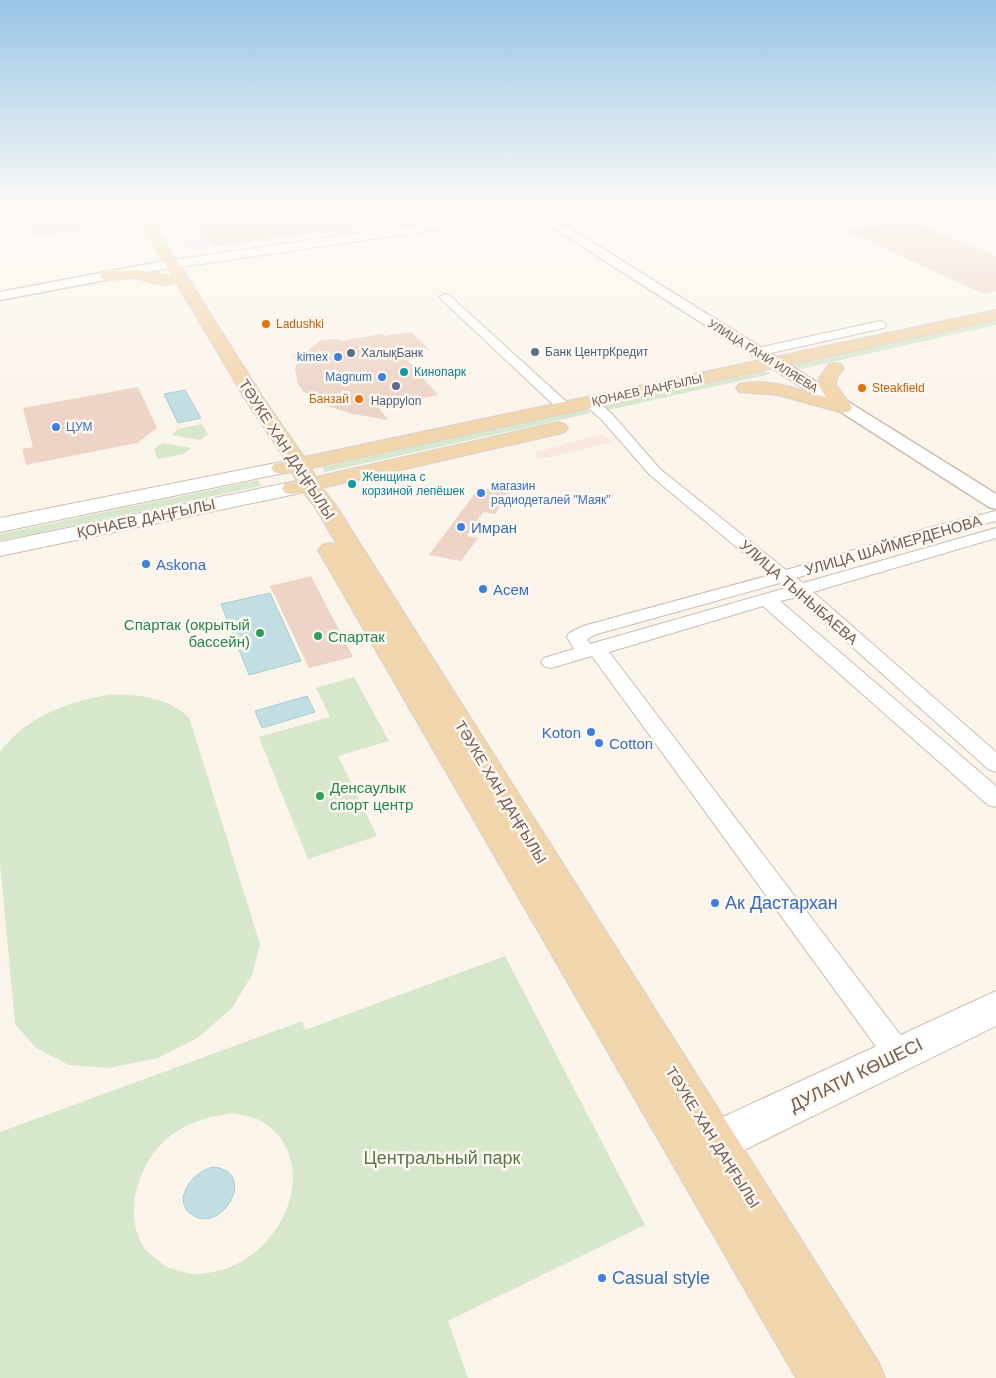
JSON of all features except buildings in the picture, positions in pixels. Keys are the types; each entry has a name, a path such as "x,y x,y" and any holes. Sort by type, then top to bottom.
{"main road":[{"path":"107,276 140,272"},
{"name":"ТӘУКЕ ХАН ДАҢҒЫЛЫ","path":"168,272 301,482 704,1148 861,1378"},
{"name":"ҚОНАЕВ ДАҢҒЫЛЫ","path":"0,549 591,415 775,364 996,315"},
{"path":"873,359 996,330"},
{"path":"843,407 778,390 737,390 854,363"},
{"path":"835,368 828,378 827,385 843,407"},
{"path":"301,482 322,495 328,488 352,476 538,433 591,415"},
{"name":"ҚОНАЕВ ДАҢҒЫЛЫ","path":"0,526 301,482"},
{"name":"ДУЛАТИ КӨШЕСІ","path":"704,1148 996,1008"},
{"name":"ТӘУКЕ ХАН ДАҢҒЫЛЫ","path":"704,1148 823,1378"}],"street":[{"name":"УЛИЦА ГАНИ ИЛЯЕВА","path":"631,272 996,504"},
{"path":"0,296 107,276"},
{"name":"УЛИЦА ТЫНЫБАЕВА","path":"445,297 591,415 656,472 801,591 996,764"},
{"path":"757,352 880,325"},
{"name":"УЛИЦА ШАЙМЕРДЕНОВА","path":"590,649 576,637 582,633 941,529 996,516"},
{"name":"УЛИЦА ШАЙМЕРДЕНОВА","path":"551,662 590,649 766,599 801,591 996,533"},
{"name":"УЛИЦА ТЫНЫБАЕВА","path":"766,599 996,799"},
{"path":"590,649 898,1054"}],"shaded area":[{"path":"601,434 613,442 536,460 536,452"}],"green space":[{"path":"996,320 996,325 796,370 789,365"},
{"path":"765,371 771,374 608,410 603,406"},
{"path":"586,409 591,413 325,472 322,467"},
{"path":"202,424 208,434 200,440 172,435 178,429"},
{"path":"162,443 191,448 183,454 158,459 154,449"},
{"path":"258,480 261,486 0,541 0,534"},
{"name":"Денсаулык спорт центр","path":"354,677 389,741 338,756 377,836 308,859 259,737 330,717 316,688"},
{"path":"108,695 130,695 151,698 171,705 189,717 260,944 252,975 232,1008 199,1037 158,1058 108,1068 69,1065 36,1048 15,1024 0,863 0,752 22,729 48,713 77,702"},
{"name":"Центральный парк","path":"505,956 645,1225 448,1321 468,1378 0,1378 0,1132 302,1021 305,1030","holes":["233,1113 256,1119 268,1125 279,1136 287,1149 292,1169 292,1189 287,1208 278,1227 265,1243 250,1256 232,1266 198,1274 167,1267 146,1250 137,1232 134,1216 138,1183 153,1154 164,1141 176,1132 210,1117"]}],"water":[{"path":"185,390 201,418 178,423 164,394"},
{"name":"Спартак (окрытый бассейн)","path":"270,593 301,661 249,675 221,604"},
{"path":"307,696 315,712 262,728 255,711"},
{"path":"213,1167 226,1171 233,1178 235,1188 232,1198 226,1208 217,1215 207,1219 196,1217 188,1212 184,1205 183,1197 190,1182 197,1175"}],"place":[{"name":"Ladushki","path":"266,324"},
{"name":"Банк ЦентрКредит","path":"535,352"},
{"name":"ХалықБанк","path":"351,353"},
{"name":"kimex","path":"338,357"},
{"name":"Кинопарк","path":"404,372"},
{"name":"Magnum","path":"382,377"},
{"name":"Happylon","path":"396,386"},
{"name":"Steakfield","path":"862,388"},
{"name":"Банзай","path":"359,399"},
{"name":"ЦУМ","path":"56,427"},
{"name":"Женщина с корзиной лепёшек","path":"352,484"},
{"name":"магазин радиодеталей \"Маяк\"","path":"481,493"},
{"name":"Имран","path":"461,527"},
{"name":"Askona","path":"146,564"},
{"name":"Асем","path":"483,589"},
{"name":"Спартак (окрытый бассейн)","path":"260,633"},
{"name":"Спартак","path":"318,636"},
{"name":"Koton","path":"591,732"},
{"name":"Cotton","path":"599,743"},
{"name":"Денсаулык спорт центр","path":"320,796"},
{"name":"Ак Дастархан","path":"715,903"},
{"name":"Casual style","path":"602,1278"}]}
